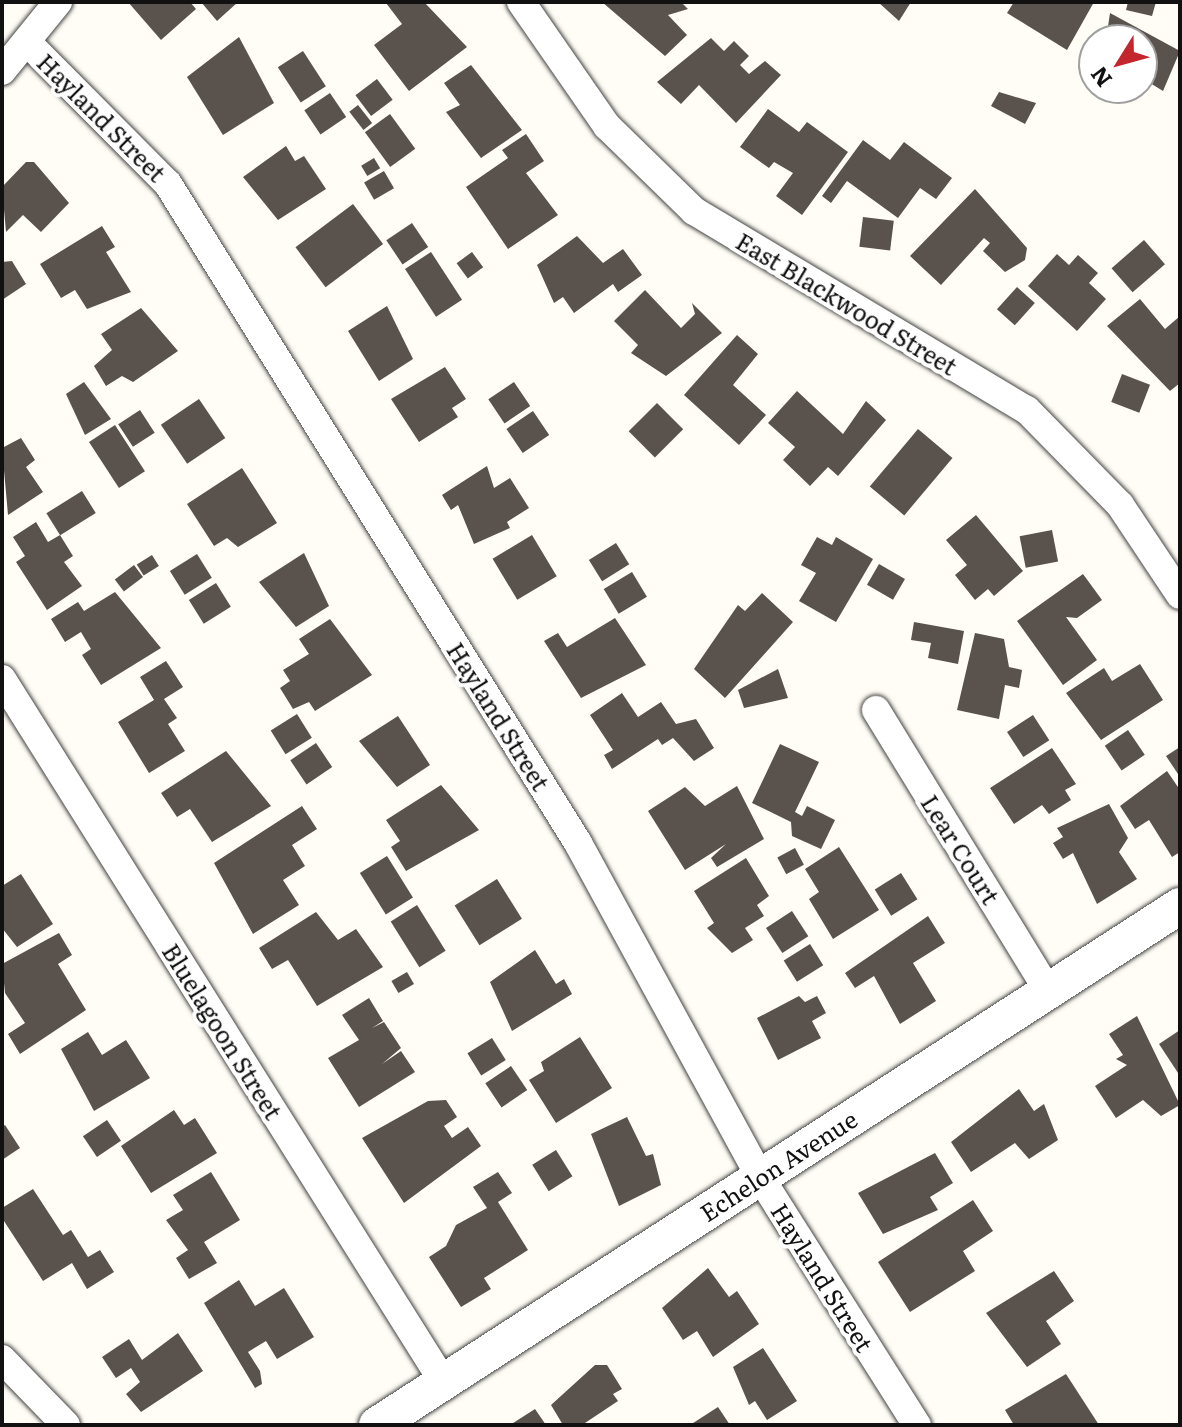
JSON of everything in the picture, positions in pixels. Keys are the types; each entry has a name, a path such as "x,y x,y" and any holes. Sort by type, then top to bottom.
{"street":[{"path":"2,71 29,44 58,2"},
{"name":"East Blackwood Street","path":"521,2 607,126 694,211 1027,410 1120,505 1180,595"},
{"name":"Hayland Street","path":"29,44 168,184 578,843 760,1177 917,1425"},
{"name":"Bluelagoon Street","path":"2,679 444,1383"},
{"name":"Lear Court","path":"876,710 1046,987"},
{"name":"Echelon Avenue","path":"377,1425 1046,987 1180,906"},
{"path":"2,1359 66,1425"}],"building":[{"path":"128,2 190,2 196,9 161,40"},
{"path":"201,2 238,2 217,21"},
{"path":"424,2 467,47 409,91 374,45 402,24 386,3"},
{"path":"602,2 681,2 688,9 668,15 687,35 665,56"},
{"path":"878,2 911,2 899,21"},
{"path":"1014,2 1094,2 1082,24 1078,24 1078,30 1067,50 1007,13"},
{"path":"1128,2 1156,2 1152,16 1126,10"},
{"path":"1110,13 1130,24 1108,24"},
{"path":"239,37 274,103 223,135 187,77"},
{"path":"711,38 724,51 734,41 749,56 740,65 749,74 765,61 781,75 736,123 699,85 681,104 657,82"},
{"path":"1158,39 1180,51 1163,91 1158,88"},
{"path":"303,51 326,86 301,103 278,67"},
{"path":"471,65 522,130 481,158 446,112 460,105 444,83"},
{"path":"377,79 393,100 371,116 355,95"},
{"path":"999,92 1036,103 1025,124 991,106"},
{"path":"330,93 346,117 321,134 304,110"},
{"path":"358,105 372,123 363,130 349,112"},
{"path":"768,109 799,132 807,122 848,152 802,215 776,196 793,173 774,162 769,168 740,147"},
{"path":"390,114 415,149 390,167 365,132"},
{"path":"526,134 544,161 526,173 558,215 508,249 466,187 508,158 502,150"},
{"path":"863,140 890,160 904,142 952,178 936,199 920,188 898,218 847,181 831,203 822,196"},
{"path":"286,146 295,161 304,156 326,189 278,220 243,177"},
{"path":"374,158 380,168 367,176 361,166"},
{"path":"26,162 34,162 69,203 41,232 23,215 6,232 2,187"},
{"path":"384,171 394,188 374,200 364,182"},
{"path":"975,189 1027,248 1025,260 1005,272 983,251 990,243 984,238 941,285 910,256"},
{"path":"353,204 383,244 326,287 295,247"},
{"path":"863,217 894,221 890,251 859,247"},
{"path":"412,223 428,247 403,264 386,240"},
{"path":"102,226 115,247 106,252 131,292 87,309 75,290 61,298 40,264"},
{"path":"577,236 603,263 623,249 642,275 618,292 613,284 574,313 563,297 554,303 537,265"},
{"path":"1144,240 1165,264 1133,292 1112,268"},
{"path":"431,252 462,300 436,317 405,269"},
{"path":"472,252 483,267 468,279 457,263"},
{"path":"1057,254 1069,265 1078,255 1098,273 1089,283 1106,299 1077,331 1028,286"},
{"path":"12,261 26,284 2,300 2,262"},
{"path":"1017,287 1035,303 1015,325 997,309"},
{"path":"645,290 681,328 695,314 692,303 722,333 666,376 631,353 638,345 614,321"},
{"path":"1140,299 1165,329 1180,316 1180,383 1170,391 1107,326"},
{"path":"387,306 413,359 379,381 348,331"},
{"path":"141,308 178,351 133,382 122,376 106,386 94,366 112,350 101,334"},
{"path":"737,335 758,354 733,385 766,415 739,445 684,395"},
{"path":"445,367 466,399 452,408 458,417 419,442 391,399"},
{"path":"1122,374 1150,385 1139,413 1111,402"},
{"path":"84,382 111,419 85,435 66,394"},
{"path":"514,382 530,406 505,423 488,399"},
{"path":"797,391 843,434 866,401 886,420 838,476 828,467 810,486 783,460 795,447 768,423"},
{"path":"199,399 225,438 187,464 161,425"},
{"path":"657,403 683,429 655,457 629,431"},
{"path":"140,410 155,433 133,447 118,424"},
{"path":"533,411 549,435 523,453 506,429"},
{"path":"115,425 145,471 119,488 89,442"},
{"path":"918,429 952,458 904,515 870,486"},
{"path":"21,438 35,460 26,467 43,492 8,515 2,448"},
{"path":"487,466 494,488 510,478 529,508 507,522 510,528 474,544 458,505 451,510 442,495"},
{"path":"242,468 277,523 238,547 227,538 214,546 187,504"},
{"path":"82,491 96,513 60,535 46,513"},
{"path":"976,515 1023,571 994,596 988,589 975,600 955,575 967,565 946,540"},
{"path":"36,522 48,542 60,535 73,556 64,562 82,586 47,610 16,562 25,556 13,537"},
{"path":"1052,530 1058,561 1026,568 1020,536"},
{"path":"532,535 557,576 517,600 493,559"},
{"path":"817,537 832,545 836,537 873,559 836,622 799,601 816,573 801,565"},
{"path":"616,543 629,564 602,581 589,560"},
{"path":"304,553 329,606 296,627 259,582"},
{"path":"197,554 212,578 185,595 170,571"},
{"path":"152,555 159,566 144,576 137,565"},
{"path":"879,564 905,579 893,600 867,585"},
{"path":"134,565 143,577 124,591 115,579"},
{"path":"632,572 647,597 619,614 604,589"},
{"path":"1083,574 1102,600 1077,618 1066,617 1097,660 1063,685 1017,621"},
{"path":"216,583 231,607 204,624 189,600"},
{"path":"115,592 161,648 101,685 82,655 91,649 81,632 65,642 51,619 78,602 84,611"},
{"path":"762,593 793,622 725,698 694,669 738,605 745,611"},
{"path":"615,618 646,665 581,698 544,641 558,633 567,647"},
{"path":"330,619 372,675 315,711 309,702 293,709 280,688 290,681 283,670 309,654 299,639"},
{"path":"914,622 964,631 958,664 928,658 931,643 911,640"},
{"path":"975,633 1004,639 1009,667 1022,670 1019,688 1005,685 999,719 957,710"},
{"path":"166,661 183,687 164,699 177,718 168,724 185,751 149,773 118,722 154,700 140,677"},
{"path":"1140,664 1163,700 1101,740 1066,693 1104,668 1112,681"},
{"path":"778,669 788,698 744,708 738,690"},
{"path":"622,693 638,717 661,702 676,724 696,719 714,748 694,761 673,738 662,745 658,739 612,769 604,755 613,750 590,715"},
{"path":"297,714 312,738 286,754 271,730"},
{"path":"1033,715 1049,740 1023,757 1007,732"},
{"path":"398,716 430,765 397,787 359,741"},
{"path":"1128,730 1145,755 1122,771 1105,746"},
{"path":"316,743 332,767 307,784 290,760"},
{"path":"780,744 819,762 795,812 802,816 807,806 835,820 821,849 792,836 791,822 752,803"},
{"path":"1180,747 1180,777 1166,756"},
{"path":"1052,748 1076,784 1065,790 1071,800 1049,814 1042,805 1014,824 990,788"},
{"path":"226,751 271,806 212,842 190,809 177,817 161,793"},
{"path":"1167,771 1180,790 1180,852 1172,857 1149,820 1135,829 1120,806"},
{"path":"441,785 479,830 406,871 391,847 400,841 386,820"},
{"path":"737,786 764,839 717,867 711,858 726,844 685,870 648,811 685,787 705,806"},
{"path":"1109,804 1128,838 1119,852 1137,879 1097,904 1073,853 1063,859 1053,843 1063,837 1057,828"},
{"path":"302,806 317,829 292,845 305,866 283,880 299,905 253,934 214,863"},
{"path":"839,847 879,910 833,939 809,899 819,892 805,869"},
{"path":"795,848 804,865 786,874 777,857"},
{"path":"387,856 413,898 386,915 360,873"},
{"path":"746,858 769,896 757,905 764,916 745,928 753,940 732,953 707,928 714,923 694,891"},
{"path":"901,873 917,899 891,916 875,889"},
{"path":"21,874 53,924 17,947 2,928 2,886"},
{"path":"497,879 522,919 480,945 455,905"},
{"path":"417,905 446,951 419,967 391,921"},
{"path":"792,911 808,936 782,953 766,928"},
{"path":"316,912 338,940 356,929 383,967 317,1006 288,960 272,969 259,948"},
{"path":"928,916 945,943 913,963 936,1001 900,1024 874,976 855,988 845,973"},
{"path":"59,933 72,955 58,964 86,1010 20,1054 8,1034 25,1023 5,993 2,964"},
{"path":"810,944 823,965 797,982 784,960"},
{"path":"535,950 556,984 564,979 572,994 512,1031 490,982"},
{"path":"407,972 414,984 398,993 391,981"},
{"path":"799,996 805,1002 817,996 826,1013 812,1021 821,1038 778,1060 757,1018"},
{"path":"369,998 383,1021 372,1028 384,1022 401,1048 382,1064 401,1051 415,1072 359,1107 328,1058 359,1040 342,1015"},
{"path":"1137,1016 1180,1105 1161,1116 1143,1100 1116,1118 1095,1086 1127,1065 1116,1059 1123,1055 1109,1034"},
{"path":"1180,1030 1180,1076 1159,1044"},
{"path":"88,1032 102,1055 126,1040 150,1078 94,1111 61,1049"},
{"path":"580,1037 612,1088 556,1123 529,1080 544,1071 541,1062"},
{"path":"492,1038 506,1060 481,1075 467,1053"},
{"path":"511,1066 527,1090 502,1107 485,1083"},
{"path":"1019,1089 1034,1111 1044,1104 1058,1140 1029,1159 1015,1143 971,1172 951,1142"},
{"path":"446,1100 457,1117 444,1126 452,1138 468,1127 481,1146 404,1203 362,1138 428,1101"},
{"path":"174,1110 184,1125 195,1118 217,1153 151,1193 121,1146"},
{"path":"627,1117 646,1156 653,1154 661,1185 619,1206 591,1134"},
{"path":"107,1120 121,1141 97,1157 83,1136"},
{"path":"5,1125 20,1148 2,1160 2,1127"},
{"path":"556,1150 572,1176 549,1191 532,1165"},
{"path":"935,1153 953,1183 930,1197 938,1210 883,1234 858,1193"},
{"path":"211,1172 240,1220 204,1242 217,1263 189,1279 176,1258 188,1250 166,1220 183,1210 173,1195"},
{"path":"498,1172 512,1193 498,1202 528,1250 484,1278 491,1289 461,1307 429,1257 446,1246 456,1225 487,1208 473,1187"},
{"path":"33,1189 63,1235 71,1230 88,1257 100,1250 114,1272 87,1289 72,1263 43,1281 2,1218 2,1208"},
{"path":"973,1200 993,1231 963,1251 975,1271 910,1312 878,1262"},
{"path":"708,1268 729,1297 737,1291 759,1324 713,1357 697,1331 683,1340 662,1308"},
{"path":"1054,1271 1074,1301 1046,1321 1061,1344 1027,1367 986,1313"},
{"path":"239,1280 255,1306 284,1288 314,1337 277,1359 266,1341 248,1352 260,1371 262,1384 255,1388 204,1303"},
{"path":"178,1333 203,1371 141,1412 126,1394 140,1382 131,1368 116,1378 102,1357 129,1339 142,1360"},
{"path":"763,1348 797,1401 767,1420 755,1401 749,1405 733,1367"},
{"path":"595,1365 607,1365 622,1389 613,1394 618,1401 582,1425 563,1425 551,1405"},
{"path":"1066,1374 1099,1425 1014,1425 1005,1410"},
{"path":"718,1407 730,1425 690,1425"},
{"path":"535,1409 546,1425 510,1425"}]}
